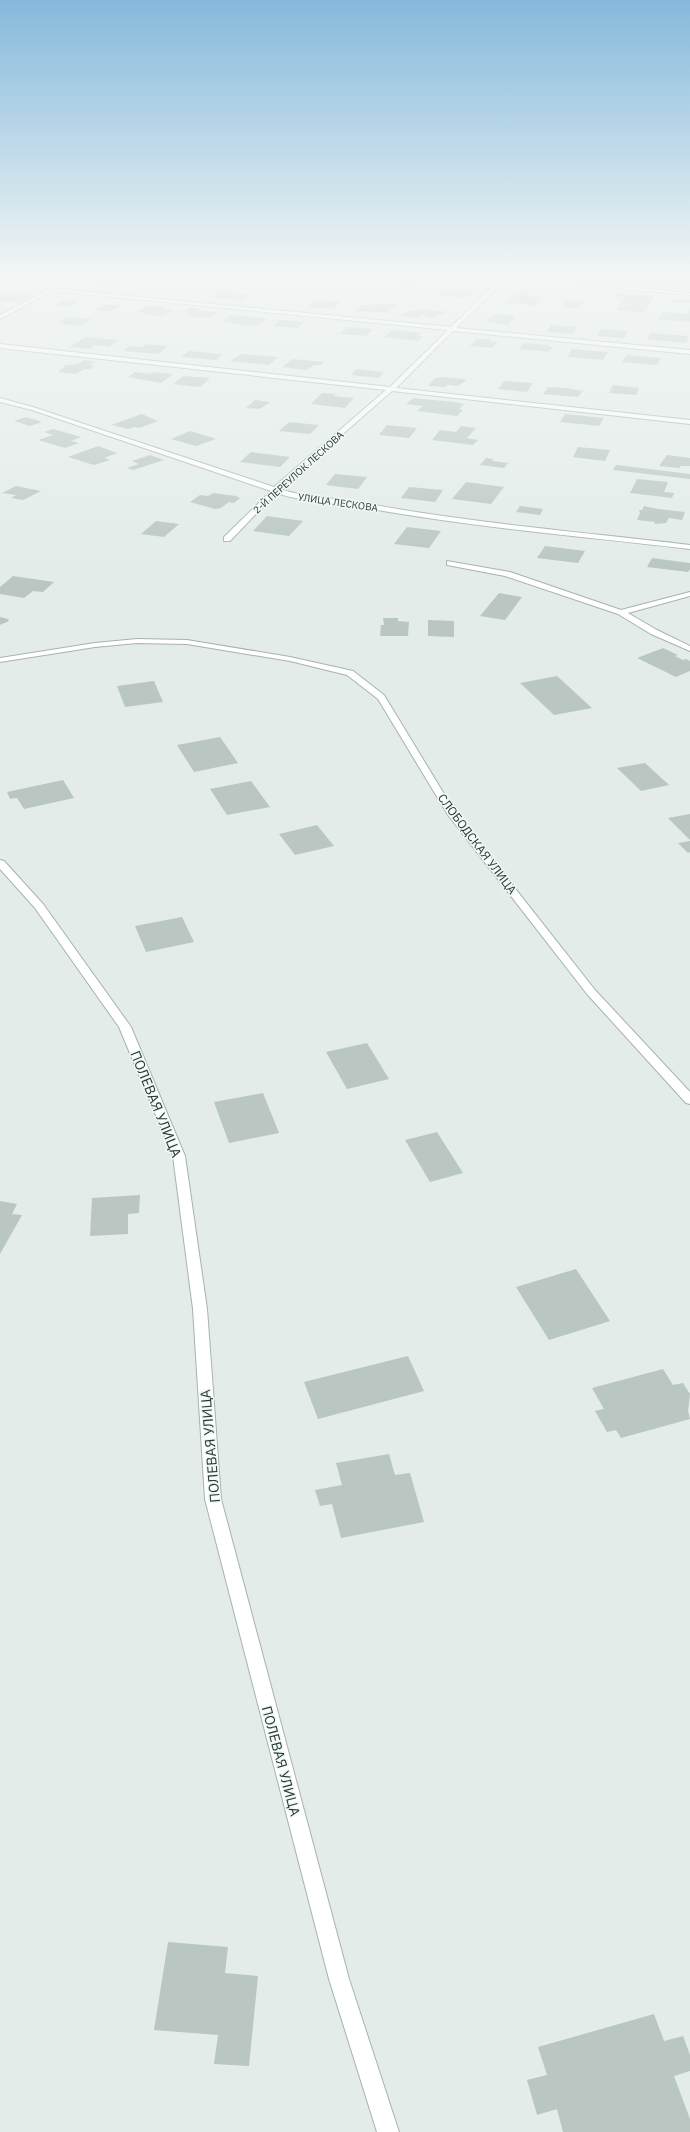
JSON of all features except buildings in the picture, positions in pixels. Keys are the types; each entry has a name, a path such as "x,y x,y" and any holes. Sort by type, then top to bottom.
{"street":[{"path":"241,372 690,422"},
{"name":"2-Й ПЕРЕУЛОК ЛЕСКОВА","path":"227,539 275,490 408,372"},
{"name":"УЛИЦА ЛЕСКОВА","path":"0,400 42,411 293,496 334,500 411,514 690,547"},
{"path":"450,562 507,574 621,612 654,632 690,649"},
{"path":"621,612 690,594"},
{"name":"СЛОБОДСКАЯ УЛИЦА","path":"0,660 95,645 137,641 187,642 290,659 350,674 381,697 451,813 591,992 690,1100"},
{"name":"ПОЛЕВАЯ УЛИЦА","path":"0,862 40,906 125,1027 179,1156 200,1309 212,1499 339,1980 388,2132"}]}
